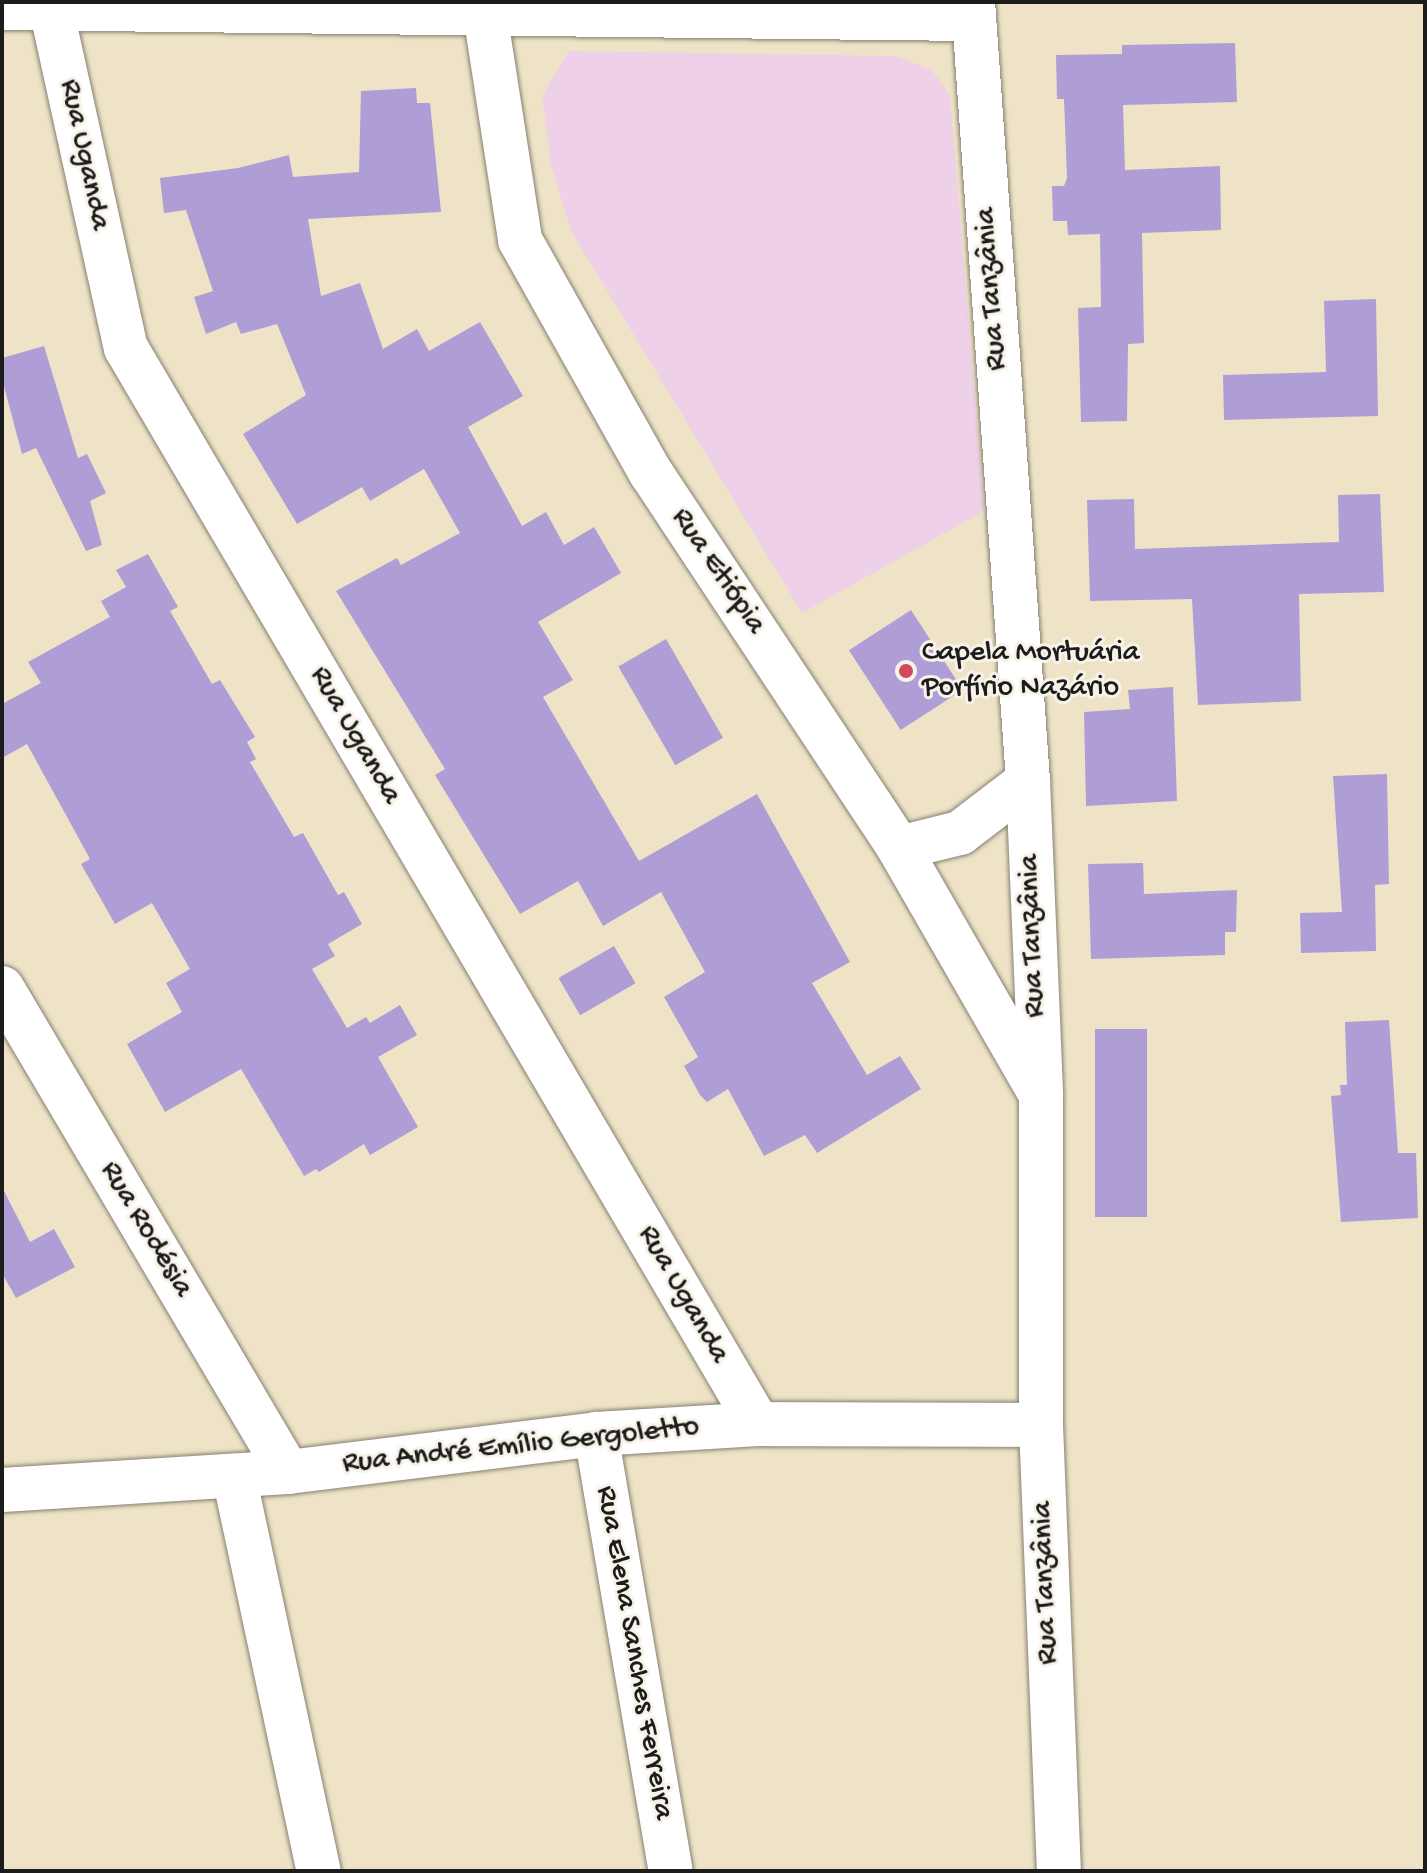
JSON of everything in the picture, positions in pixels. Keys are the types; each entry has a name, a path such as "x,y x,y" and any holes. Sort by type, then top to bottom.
{"street":[{"path":"2,8 485,13 973,11"},
{"name":"Rua Uganda","path":"51,8 126,348 758,1424"},
{"name":"Rua Tanzânia","path":"973,11 1028,781 1041,1096 1041,1425 1059,1871"},
{"name":"Rua Etiópia","path":"485,13 520,240 651,473 899,848 1041,1096"},
{"path":"899,848 960,833 1028,781"},
{"name":"Rua Rodésia","path":"2,988 288,1472"},
{"name":"Rua André Emílio Gergoletto","path":"2,1490 288,1472 596,1434 758,1424 1041,1425"},
{"name":"Rua Elena Sanches Ferreira","path":"596,1434 671,1871"},
{"path":"234,1476 319,1871"}],"shaded area":[{"path":"569,51 895,56 932,70 950,96 984,511 802,613 571,231 551,165 542,96"}],"building":[{"path":"1235,43 1237,102 1123,105 1125,170 1220,166 1221,230 1142,233 1144,343 1128,344 1127,421 1081,422 1078,308 1101,307 1100,234 1068,235 1067,221 1053,221 1052,186 1064,186 1067,178 1064,99 1057,99 1056,55 1122,54 1122,45"},
{"path":"416,88 417,103 430,103 441,212 308,219 321,296 360,283 383,349 417,329 429,351 480,322 523,396 468,427 522,526 546,512 564,545 594,527 621,573 538,622 573,680 543,697 639,861 757,794 850,962 812,983 867,1075 900,1056 921,1089 817,1153 805,1135 764,1156 728,1089 707,1102 700,1095 684,1066 698,1057 664,997 705,972 661,892 603,926 578,881 520,914 435,775 445,769 336,591 397,558 401,565 460,533 424,469 370,501 362,487 297,524 243,434 306,395 277,324 241,334 236,322 206,334 194,297 213,291 186,210 164,213 160,178 238,168 289,155 293,177 359,172 361,91"},
{"path":"1376,299 1378,416 1224,420 1223,375 1326,372 1324,301"},
{"path":"44,346 78,458 87,454 106,493 90,501 102,545 86,551 36,448 22,454 2,379 2,358"},
{"path":"1380,494 1384,592 1299,594 1301,701 1198,705 1192,599 1090,601 1087,500 1134,499 1135,549 1339,542 1338,495"},
{"path":"148,554 178,607 170,611 212,684 220,680 255,737 247,742 256,759 250,762 294,837 303,833 338,895 344,892 362,924 328,944 335,956 312,969 347,1028 366,1017 370,1023 400,1005 417,1035 378,1057 418,1127 370,1155 364,1144 319,1172 316,1169 304,1176 241,1069 165,1112 127,1044 182,1012 166,983 190,969 152,903 115,924 81,864 90,859 27,744 2,758 2,704 41,683 28,662 110,617 101,601 126,587 116,570"},
{"name":"Capela Mortuária Porfírio Nazário","path":"911,610 963,690 901,730 849,650"},
{"path":"666,639 723,738 675,765 618,666"},
{"path":"1173,687 1177,801 1086,806 1084,712 1130,709 1128,690"},
{"path":"1387,774 1389,884 1375,885 1376,951 1301,953 1300,913 1342,912 1333,776"},
{"path":"1143,863 1144,894 1237,890 1236,932 1225,932 1225,955 1091,959 1088,864"},
{"path":"614,946 636,983 580,1015 559,978"},
{"path":"1389,1020 1398,1153 1416,1153 1418,1218 1341,1222 1331,1096 1341,1095 1340,1085 1347,1085 1345,1022"},
{"path":"1095,1029 1147,1029 1147,1217 1095,1217"},
{"path":"2,1187 30,1242 54,1229 75,1267 16,1298 2,1273"}],"place":[{"name":"Capela Mortuária Porfírio Nazário","path":"906,671"}]}
